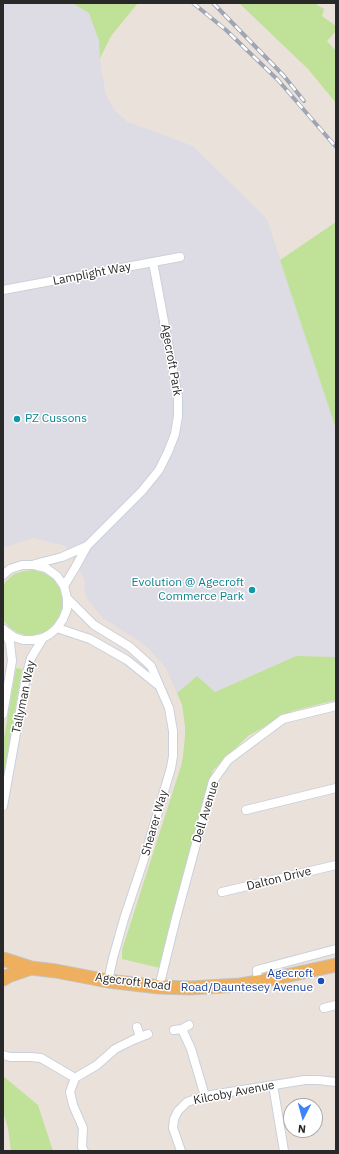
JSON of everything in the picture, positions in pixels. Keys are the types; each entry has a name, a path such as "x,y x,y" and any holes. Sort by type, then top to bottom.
{"main road":[{"name":"Agecroft Road","path":"3,959 31,968 56,971 108,981 159,987 207,988 258,982 336,965"},
{"name":"Agecroft Road","path":"3,979 31,968"}],"street":[{"name":"Lamplight Way","path":"3,290 180,257"},
{"name":"Agecroft Park","path":"87,546 142,491 159,470 175,434 178,416 178,397 153,262"},
{"path":"3,575 10,569 62,557 87,546"},
{"path":"64,586 76,568 87,546"},
{"path":"4,631 23,640 33,640 43,638 50,634 63,620 67,609 67,598 64,586 56,576 46,568 34,564"},
{"name":"Shearer Way","path":"67,598 94,625 130,647 151,666 165,697 173,731 173,756 171,768 144,862 112,958 108,981"},
{"path":"57,628 90,639 127,660 160,687"},
{"name":"Tallyman Way","path":"3,714 12,661 10,643 4,631"},
{"name":"Tallyman Way","path":"3,806 26,677 31,658 43,638"},
{"name":"Dell Avenue","path":"159,987 175,922 214,781 228,760 283,719 336,706"},
{"path":"246,810 336,788"},
{"name":"Dalton Drive","path":"222,892 336,865"},
{"path":"258,982 256,970 336,949"},
{"path":"324,1008 336,1005"},
{"path":"137,1027 140,1037"},
{"path":"182,1028 191,1049 205,1096"},
{"path":"84,1151 82,1147 83,1128 73,1105 70,1092 75,1078 97,1065 115,1049 148,1034"},
{"path":"3,1055 10,1057 41,1058 75,1078"},
{"name":"Kilcoby Avenue","path":"181,1151 173,1128 174,1119 178,1110 187,1102 205,1096 305,1080 336,1082"},
{"path":"273,1085 284,1151"}],"shaded area":[{"path":"3,3 72,3 89,12 99,41 101,68 106,95 115,111 128,122 193,146 267,219 336,429 336,657 296,656 214,692 197,676 177,693 165,667 145,645 103,618 88,600 84,591 85,581 66,546 33,538 3,548"}],"green space":[{"path":"72,3 138,3 111,36 100,58 99,41 89,13"},
{"path":"239,3 314,3 324,9 322,16 336,26 336,31 327,41 336,51 336,103 308,69"},
{"path":"336,222 336,429 280,260"},
{"path":"34,570 44,573 52,578 58,585 62,592 63,608 55,625 49,630 35,635 26,635 18,633 10,628 3,620 3,586 14,574"},
{"path":"296,656 336,657 336,700 292,711 248,736 213,770 160,968 122,959 122,950 181,766 185,726 182,705 177,693 197,676 215,692"},
{"path":"16,668 22,669 3,781 3,744"},
{"path":"3,1076 38,1105 53,1151 11,1151 8,1128 3,1112"}],"railway":[{"path":"193,3 226,30 278,80 336,147"},
{"path":"213,3 284,76 304,101"}],"place":[{"name":"PZ Cussons","path":"17,419"},
{"name":"Evolution @ Agecroft Commerce Park","path":"252,590"},
{"name":"Agecroft Road/Dauntesey Avenue","path":"321,981"}]}
